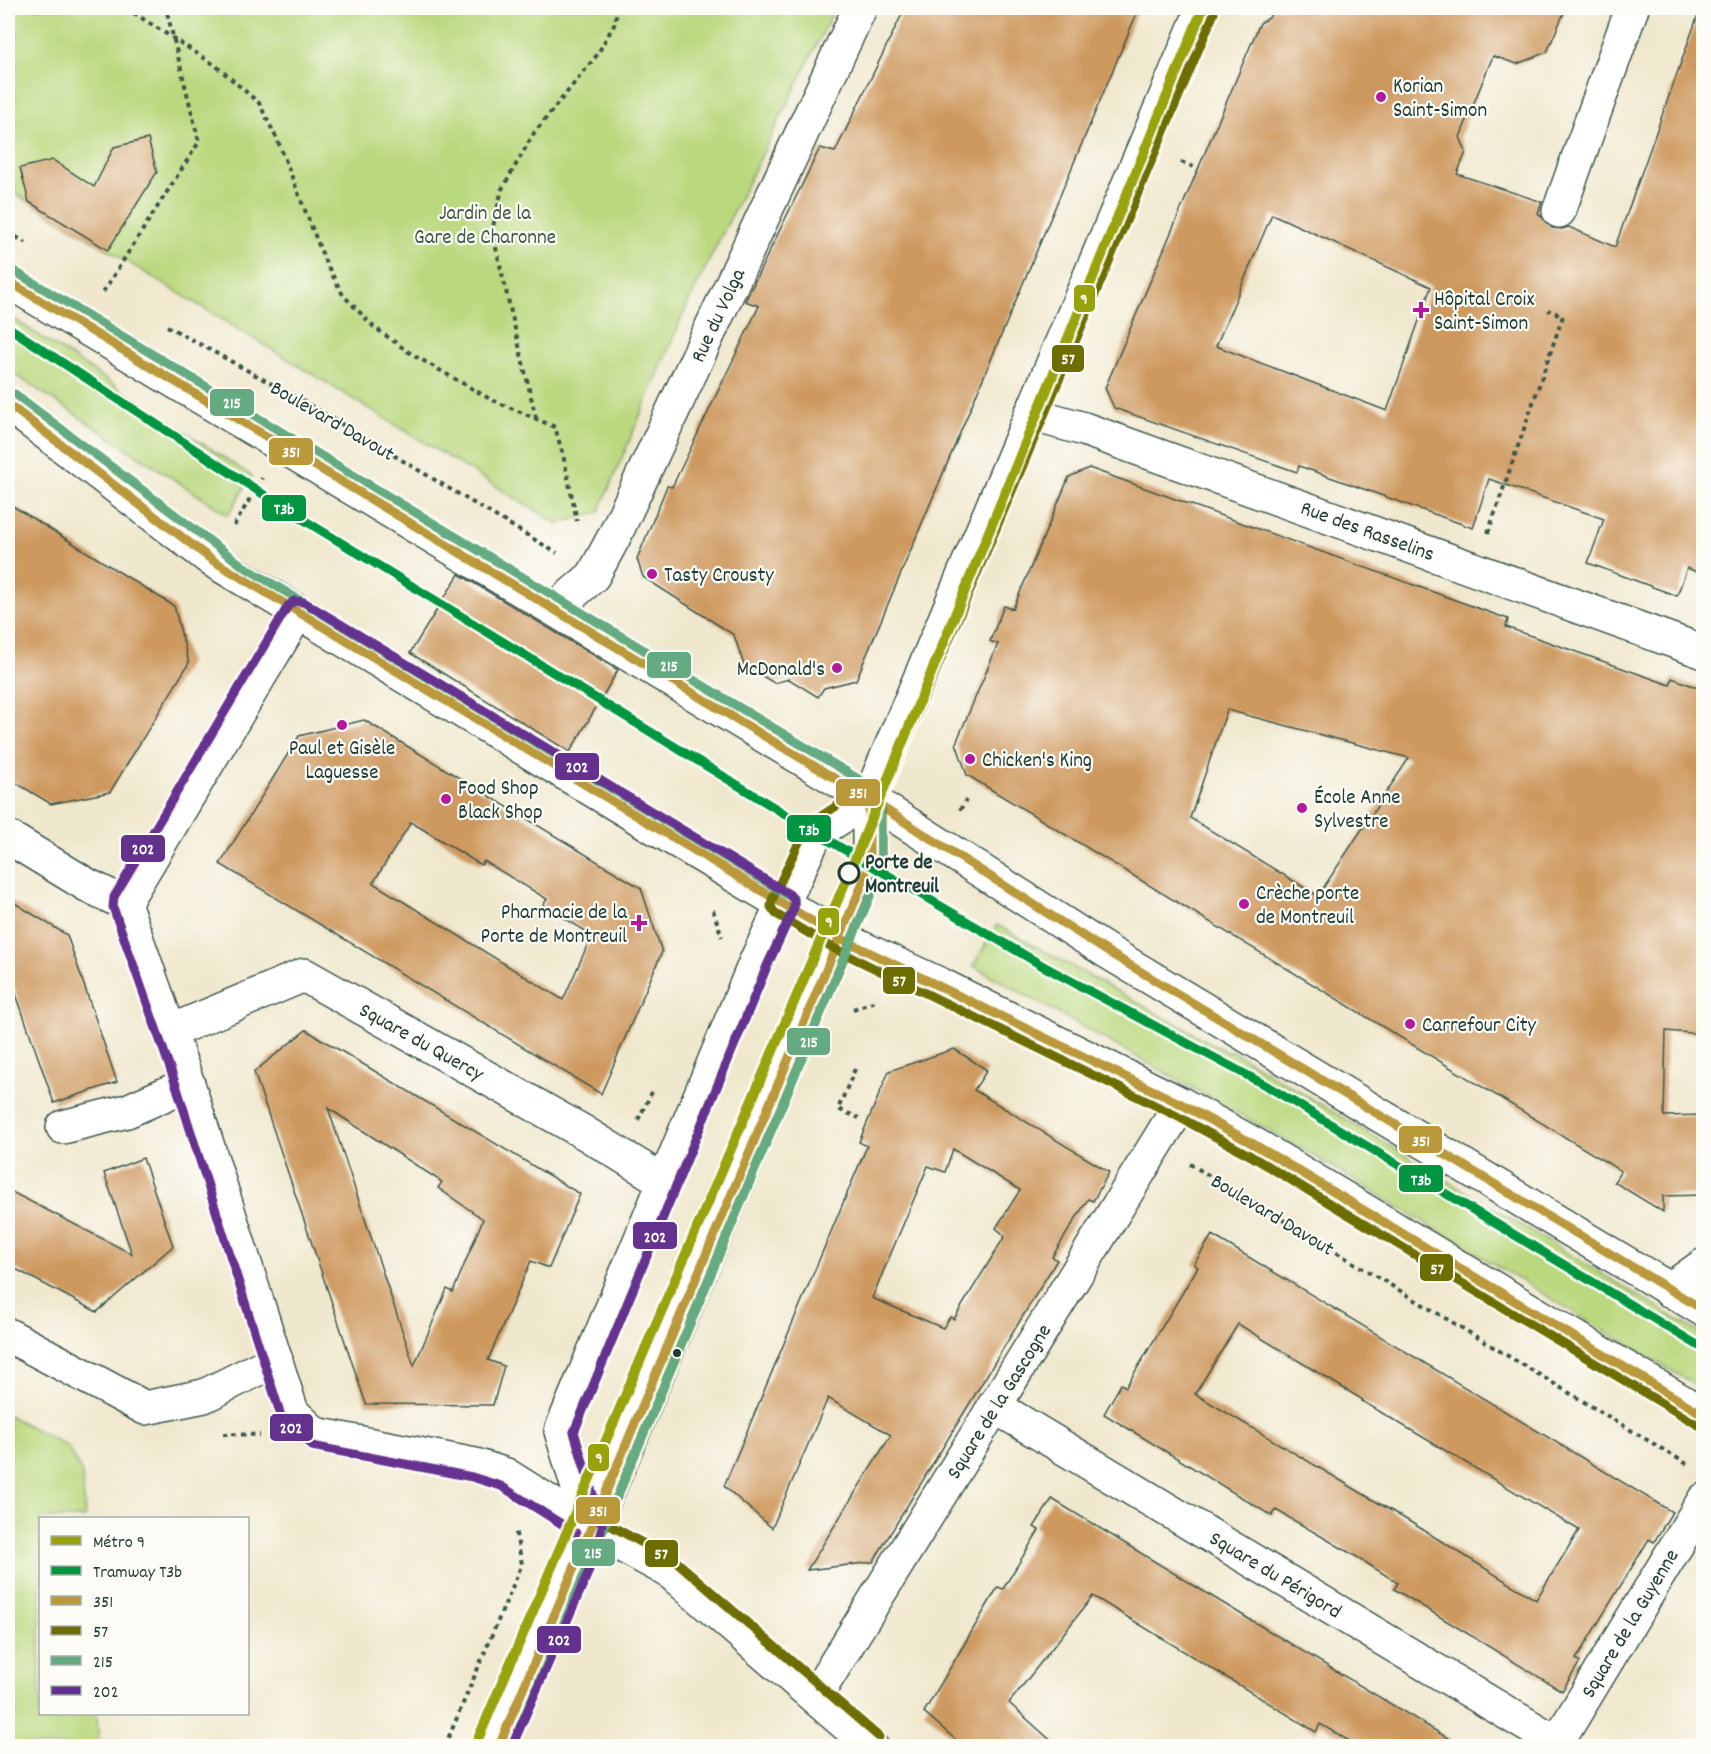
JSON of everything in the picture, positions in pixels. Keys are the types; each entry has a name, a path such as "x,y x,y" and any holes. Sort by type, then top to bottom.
{"main road":[{"name":"Rue du Volga","path":"555,609 593,576 627,511 860,8"},
{"path":"1559,211 1632,8"},
{"path":"499,1746 577,1568 590,1528 623,1456 840,938 869,865 869,799 1031,414 1194,12"},
{"path":"8,281 869,799 1108,952 1704,1310"},
{"path":"8,404 212,560 840,938 939,984 1181,1104 1257,1146 1704,1415"},
{"name":"Rue des Rasselins","path":"1031,414 1084,429 1704,652"},
{"path":"124,903 298,612"},
{"path":"590,1528 561,1431 756,961 816,833 869,799"},
{"path":"8,837 87,885 124,903 188,1084 292,1412 315,1434 475,1465 506,1475 590,1528 669,1571 871,1746"},
{"name":"Square du Quercy","path":"169,1032 304,975 585,1133 665,1182"},
{"path":"63,1127 127,1110 188,1084"},
{"name":"Square de la Gascogne","path":"815,1697 1181,1104"},
{"path":"1669,1290 1704,1265"},
{"path":"8,1335 145,1408 204,1396 276,1360"},
{"name":"Square du Périgord","path":"994,1406 1558,1744"},
{"name":"Square de la Guyenne","path":"1558,1744 1704,1500"}],"path":[{"path":"126,8 215,64 259,103 277,140 325,261 343,296 374,327 410,353 490,399 555,427 576,518"},
{"path":"82,326 199,142 166,8"},
{"path":"536,419 492,231 502,189 534,133 597,55 615,23 617,8"},
{"path":"1186,164 1199,169"},
{"path":"8,232 27,243"},
{"path":"95,284 115,296"},
{"path":"1475,568 1563,316 1548,310"},
{"name":"Boulevard Davout","path":"166,326 308,404 593,576"},
{"path":"228,534 267,470"},
{"path":"844,1012 877,1000"},
{"path":"855,1069 838,1109 859,1118"},
{"path":"637,1123 654,1088"},
{"name":"Boulevard Davout","path":"1156,1144 1693,1468"},
{"path":"445,1746 522,1564 506,1475"}],"green space":[{"name":"Jardin de la Gare de Charonne","path":"9,8 835,8 689,301 599,512 558,524 8,189 8,53 17,38"},
{"path":"8,315 252,476 228,515 8,370"},
{"path":"997,925 1229,1053 1231,1050 1703,1335 1703,1390 1304,1150 973,966"},
{"path":"8,1415 67,1446 82,1473 85,1517 39,1517 39,1715 97,1715 99,1746 8,1746"}],"building":[{"path":"905,8 1139,8 856,680 824,688 818,697 789,679 774,683 744,665 734,635 643,577 637,559 667,486 672,487 759,306 745,301 820,148 835,152"},
{"name":"Hôpital Croix Saint-Simon","path":"1273,8 1566,8 1547,52 1517,64 1493,56 1460,137 1466,152 1457,174 1542,202 1538,213 1552,228 1569,227 1615,247 1699,12 1704,13 1704,575 1687,568 1677,596 1588,563 1604,519 1489,479 1473,528 1299,466 1297,472 1114,408 1105,388 1260,23 1269,18","holes":["1272,214 1431,287 1387,411 1216,346"]},
{"path":"148,139 157,172 108,250 29,202 20,168 53,160 94,187 114,147"},
{"path":"1089,468 1508,619 1506,627 1670,685 1672,678 1704,690 1704,1034 1666,1031 1664,1116 1704,1115 1704,1195 1663,1196 1663,1212 1614,1182 1621,1171 967,775 956,743 998,644 990,641 1004,606 1013,609 1069,477","holes":["1227,710 1409,758 1318,896 1190,818"]},
{"path":"8,503 174,606 189,663 110,792 51,804 8,778"},
{"path":"459,574 618,670 570,752 410,653"},
{"path":"364,720 641,888 662,952 601,1094 220,864 299,736","holes":["411,822 481,865 484,861 547,899 543,905 592,935 563,1000 373,883"]},
{"path":"8,899 67,935 117,1082 54,1103 8,971"},
{"path":"306,1030 580,1194 549,1268 531,1261 488,1360 504,1366 493,1405 366,1404 254,1072","holes":["328,1108 442,1182 438,1188 483,1219 453,1292 447,1289 414,1366"]},
{"path":"954,1049 987,1070 974,1090 1109,1172 1093,1201 1088,1199 1052,1257 1057,1260 873,1562 807,1570 891,1435 828,1398 772,1528 724,1486 867,1146 859,1142 889,1071","holes":["953,1149 1020,1190 996,1228 1005,1236 954,1319 950,1317 943,1328 872,1298 928,1166 945,1172"]},
{"path":"143,1158 173,1246 97,1312 8,1265 8,1190 132,1254 104,1173"},
{"path":"1212,1235 1672,1512 1654,1542 1649,1539 1576,1659 1580,1662 1562,1691 1394,1589 1398,1583 1357,1557 1276,1510 1272,1516 1104,1414 1121,1384 1126,1387 1198,1267 1194,1264","holes":["1238,1324 1579,1530 1536,1600 1195,1394"]},
{"path":"1052,1499 1461,1746 1358,1746 1320,1724 1316,1732 1093,1596 1009,1703 1057,1746 963,1746 924,1712 998,1587 1003,1589 1039,1530 1034,1527"}],"metro line":[{"name":"9","path":"475,1746 851,869 1203,8"}],"tram line":[{"name":"T3b","path":"8,327 281,506 816,833 1043,966 1267,1086 1704,1349"}],"transit line":[{"name":"57","path":"879,1737 677,1562 606,1523 872,891 881,866 881,801 1214,13"},
{"name":"215","path":"14,271 875,789 880,795 881,866 872,891 512,1746"},
{"name":"351","path":"8,281 869,799 1108,952 1704,1310"},
{"name":"215","path":"15,394 243,566 794,899 794,908 767,966 574,1432 602,1526 596,1554"},
{"name":"351","path":"8,404 212,560 840,938 1181,1104 1257,1146 1704,1415"},
{"name":"202","path":"576,1533 501,1486 472,1477 312,1446 282,1419 177,1088 113,907 114,897 288,606 294,601 304,602 789,894 794,900 794,908 767,966 574,1432 602,1525"},
{"name":"57","path":"863,789 807,825 772,900 771,907 776,914 835,949 1175,1115 1251,1156 1698,1425"},
{"name":"351","path":"499,1746 861,887 869,865 869,799"},
{"name":"202","path":"512,1746 588,1573 601,1531"}],"place":[{"name":"Korian Saint-Simon","path":"1381,97"},
{"name":"Hôpital Croix Saint-Simon","path":"1421,310"},
{"name":"Tasty Crousty","path":"652,574"},
{"name":"McDonald's","path":"837,668"},
{"name":"Paul et Gisèle Laguesse","path":"342,725"},
{"name":"Chicken's King","path":"970,759"},
{"name":"Food Shop Black Shop","path":"446,799"},
{"name":"École Anne Sylvestre","path":"1302,808"},
{"name":"Porte de Montreuil","path":"849,873"},
{"name":"Crèche porte de Montreuil","path":"1244,904"},
{"name":"Pharmacie de la Porte de Montreuil","path":"639,923"},
{"name":"Carrefour City","path":"1410,1024"}]}
